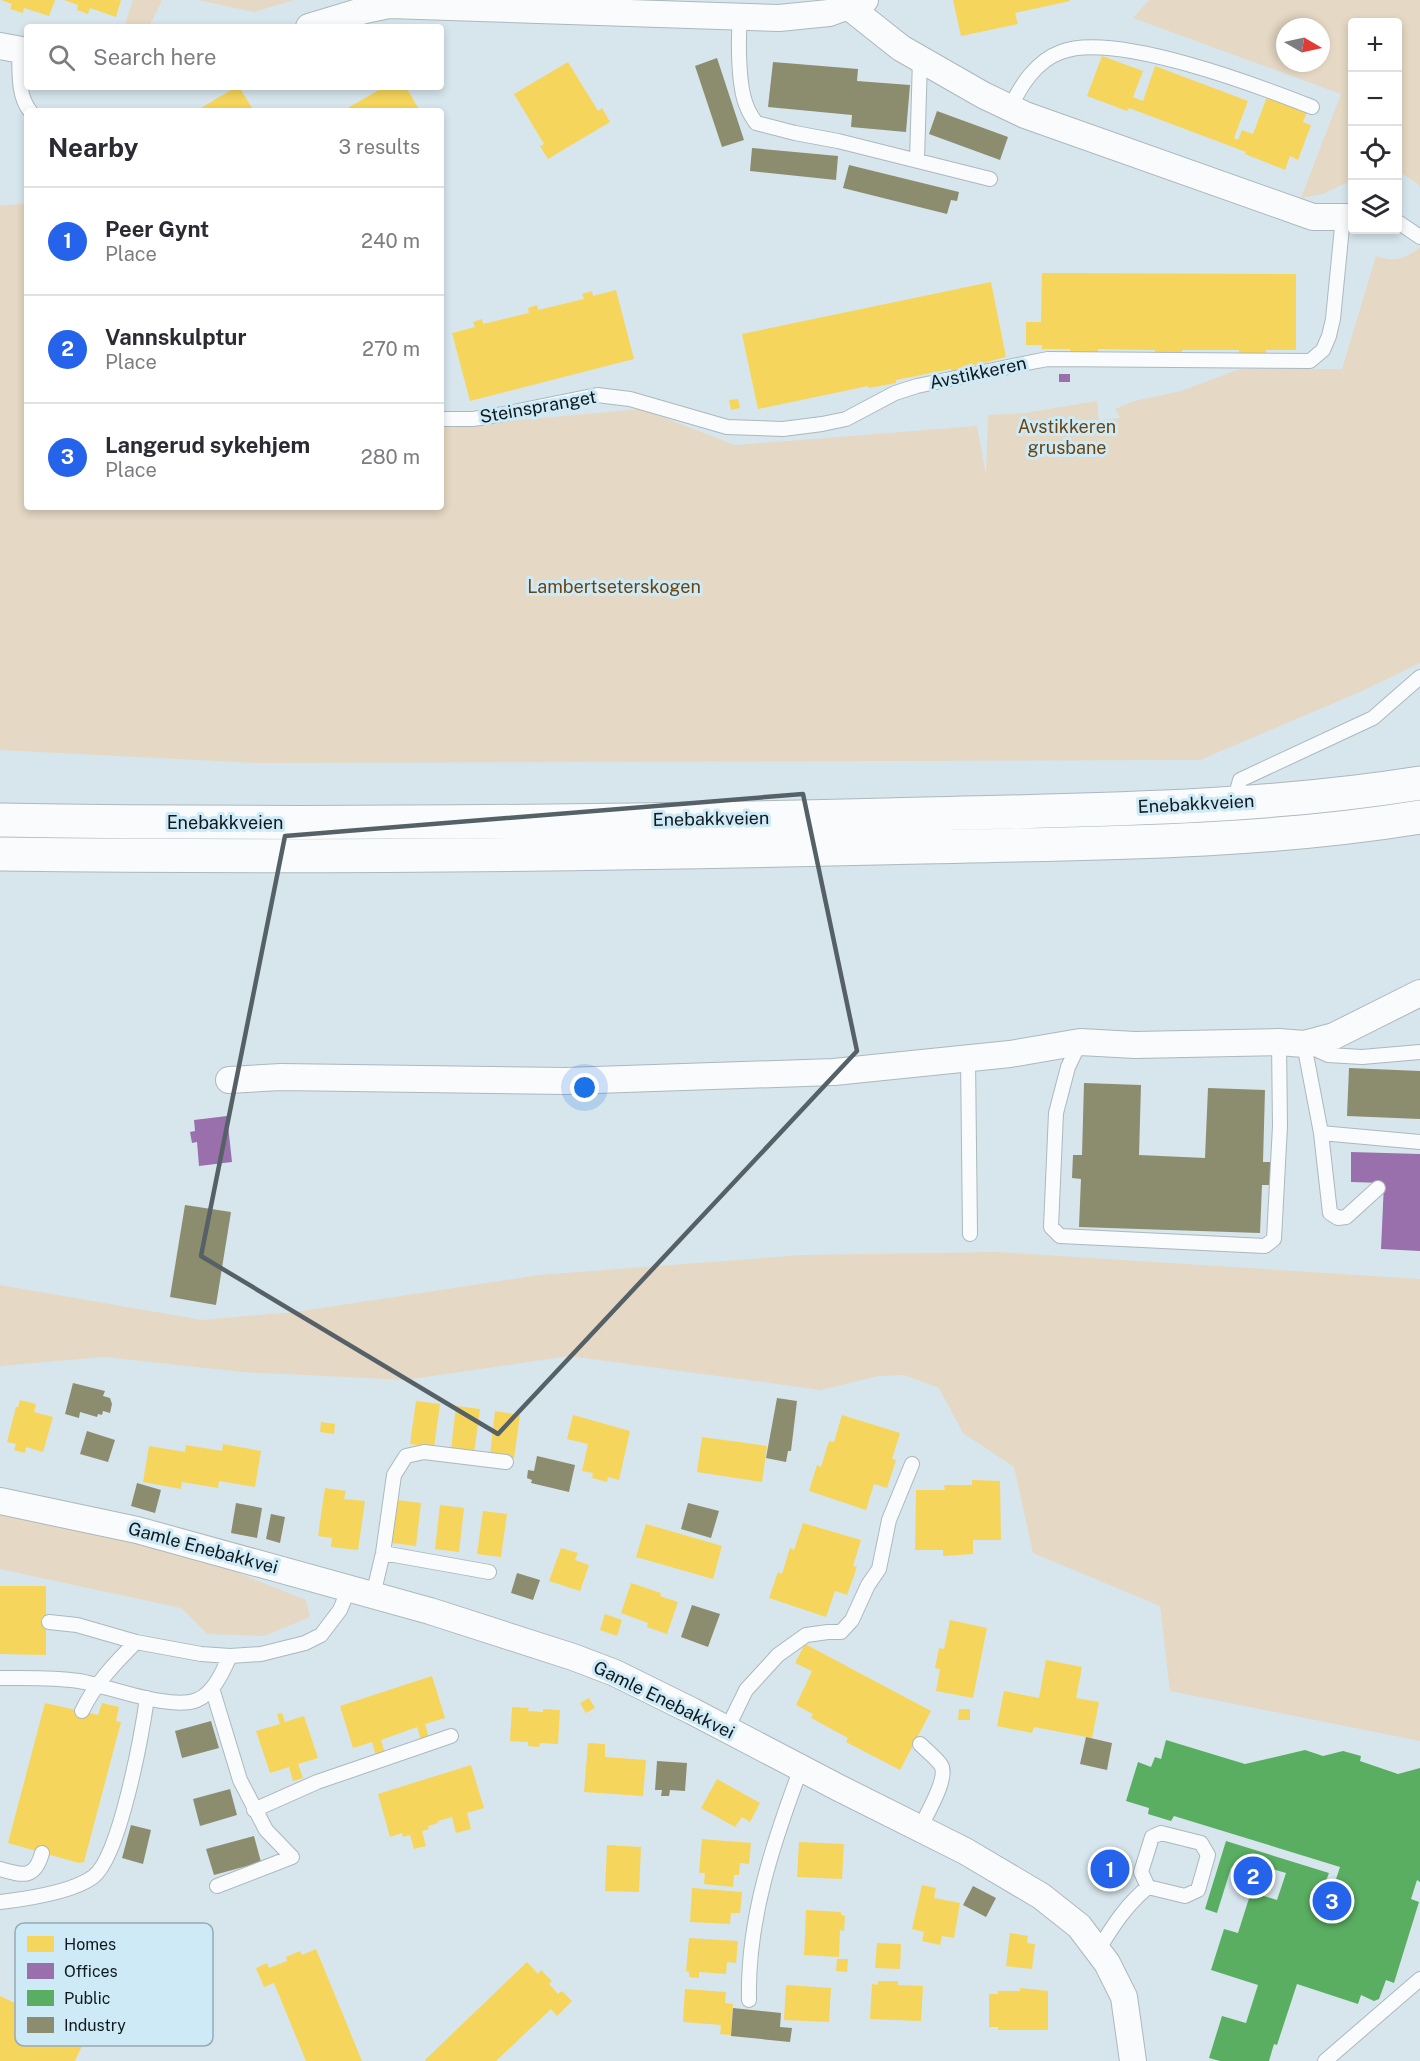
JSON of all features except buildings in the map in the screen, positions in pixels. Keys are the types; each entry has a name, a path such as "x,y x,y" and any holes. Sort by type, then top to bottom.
{"highway":[{"name":"Enebakkveien","path":"0,820 191,823 761,818 1234,804 1334,795 1420,783"},
{"name":"Enebakkveien","path":"0,854 314,857 741,851 1068,843 1275,834 1420,817"}],"street":[{"path":"319,24 388,3 740,18 779,18 830,13 856,3 901,48 1025,115 1313,217 1348,217"},
{"path":"229,1080 281,1077 566,1081 834,1072 1010,1054 1080,1042 1136,1045 1279,1042 1304,1044 1334,1036 1420,993"},
{"name":"Gamle Enebakkvei","path":"0,1501 137,1530 361,1592 474,1626 615,1673 997,1868 1041,1896 1079,1926 1107,1963 1124,1997 1133,2061"}],"lane":[{"path":"740,18 738,40 743,93 746,106 756,123 990,179"},
{"path":"1010,108 1023,82 1045,61 1060,52 1084,47 1140,53 1192,65 1312,107"},
{"path":"15,49 20,86 28,108"},
{"path":"916,160 920,59"},
{"name":"Avstikkeren","path":"669,410 727,427 783,429 846,419 895,393 917,386 1032,362 1048,360 1310,361 1323,350 1329,336 1348,217"},
{"path":"1402,225 1420,237"},
{"name":"Steinspranget","path":"444,419 473,419 597,395 630,399 669,410"},
{"path":"1234,804 1240,780 1373,718 1420,677"},
{"path":"1080,1042 1068,1067 1056,1113 1051,1227 1060,1236 1265,1246 1274,1239 1280,1126 1279,1042"},
{"path":"1304,1044 1328,1055 1362,1057 1420,1052"},
{"path":"1304,1044 1321,1133 1330,1213 1338,1218 1346,1217 1378,1188"},
{"path":"968,1058 970,1234"},
{"path":"1321,1133 1420,1142"},
{"path":"49,1622 77,1625 136,1642 201,1654 230,1656 261,1654 305,1643 321,1635 340,1610 361,1592 383,1553 394,1474 406,1456 424,1452 506,1462"},
{"path":"727,1729 746,1690 778,1655 806,1635 841,1632 852,1620 868,1585 879,1569 889,1520 912,1464"},
{"path":"383,1553 489,1572"},
{"path":"82,1711 111,1667 136,1642"},
{"path":"0,1678 55,1678 98,1685 147,1698 182,1703 198,1700 212,1688 230,1656"},
{"path":"212,1688 240,1780 254,1810 266,1830 292,1857 217,1886"},
{"path":"0,1902 60,1891 81,1884 102,1868 116,1833 132,1778 147,1698"},
{"path":"254,1810 317,1782 452,1736"},
{"path":"920,1828 940,1787 943,1772 942,1766 921,1744"},
{"path":"749,2000 756,1911 782,1820 801,1768"},
{"path":"1161,1833 1201,1843 1208,1855 1198,1890 1185,1896 1148,1887 1141,1872 1152,1837 1161,1833"},
{"path":"0,1869 18,1874 33,1872 39,1866 42,1853"},
{"path":"1098,1950 1119,1916 1132,1900 1148,1887"},
{"path":"1325,2061 1420,1979"}],"highlighted area":[{"path":"803,794 857,1051 498,1434 201,1256 285,836"}],"green space":[{"path":"133,0 162,0 150,24 125,24"},
{"path":"198,0 294,0 254,12"},
{"path":"1149,0 1420,0 1420,188 1418,184 1402,174 1402,18 1348,18 1348,182 1323,194 1301,198 1341,94 1281,72 1330,72 1330,18 1276,18 1276,70 1133,18"},
{"name":"Lambertseterskogen","path":"24,203 24,510 444,510 444,427 641,409 735,445 977,426 986,475 988,415 1025,413 1097,401 1099,420 1121,418 1115,409 1135,401 1181,391 1240,369 1342,369 1376,256 1400,259 1420,247 1420,663 1362,691 1200,760 257,763 0,750 0,206"},
{"path":"997,1252 1420,1279 1420,1741 1170,1691 1160,1606 1033,1553 1014,1467 963,1433 939,1388 904,1375 878,1376 821,1390 569,1356 405,1380 243,1372 104,1357 0,1366 0,1285 202,1320 295,1312 539,1275 802,1255"},
{"path":"0,1512 176,1548 306,1600 310,1617 264,1636 207,1634 181,1608 0,1569"}],"place":[{"name":"Peer Gynt","path":"1110,1869"},
{"name":"Vannskulptur","path":"1253,1876"},
{"name":"Langerud sykehjem","path":"1332,1901"}],"park label":[{"name":"Avstikkeren grusbane","path":"1067,437"}]}
